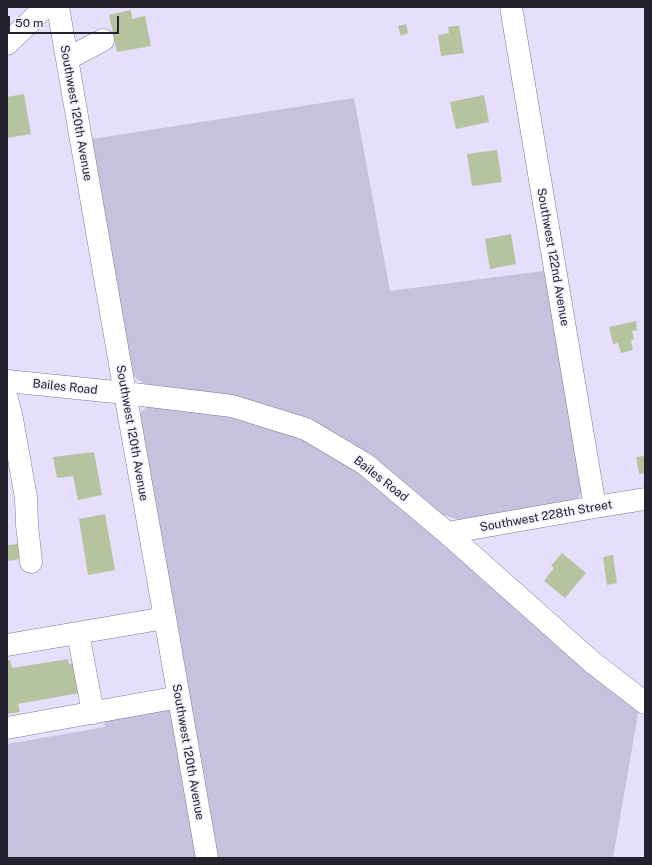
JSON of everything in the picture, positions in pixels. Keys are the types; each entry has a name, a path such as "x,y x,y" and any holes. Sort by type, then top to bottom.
{"street":[{"path":"7,44 45,7"},
{"name":"Southwest 120th Avenue","path":"58,7 207,858"},
{"name":"Southwest 122nd Avenue","path":"511,7 595,507"},
{"path":"67,59 103,40"},
{"name":"Bailes Road","path":"7,381 232,406 306,429 365,464 447,533 592,662 645,703"},
{"path":"7,399 26,498 31,562"},
{"name":"Southwest 228th Street","path":"447,533 645,499"},
{"path":"7,645 165,618"},
{"path":"78,633 94,712"},
{"path":"7,728 179,698"}],"shaded area":[{"path":"354,98 390,291 550,270 584,488 578,498 571,504 464,521 450,517 437,513 340,441 151,387 137,379 132,374 92,139"},
{"path":"174,405 267,425 314,445 357,471 639,708 613,858 7,858 7,744 105,727 103,713 185,699 138,415 148,406"}],"building":[{"path":"131,10 132,19 145,16 151,46 117,52 109,15"},
{"path":"406,24 408,33 401,36 398,26"},
{"path":"459,26 464,53 441,56 438,35 449,33 448,27"},
{"path":"24,94 31,134 7,138 7,97"},
{"path":"484,95 489,122 456,129 450,102"},
{"path":"497,150 502,182 472,186 467,154"},
{"path":"511,234 516,264 490,269 485,239"},
{"path":"636,321 637,330 632,331 634,339 631,340 633,350 621,353 618,343 613,344 609,327"},
{"path":"94,452 102,495 78,500 73,476 57,478 53,457"},
{"path":"645,456 645,473 639,474 636,457"},
{"path":"105,514 115,570 88,575 79,519"},
{"path":"18,544 20,559 7,561 7,545"},
{"path":"562,553 586,573 565,598 544,581 554,568 551,566"},
{"path":"613,555 617,583 607,585 603,557"},
{"path":"68,659 69,664 73,663 79,693 18,704 20,712 7,714 7,661 10,660 12,668"}]}
